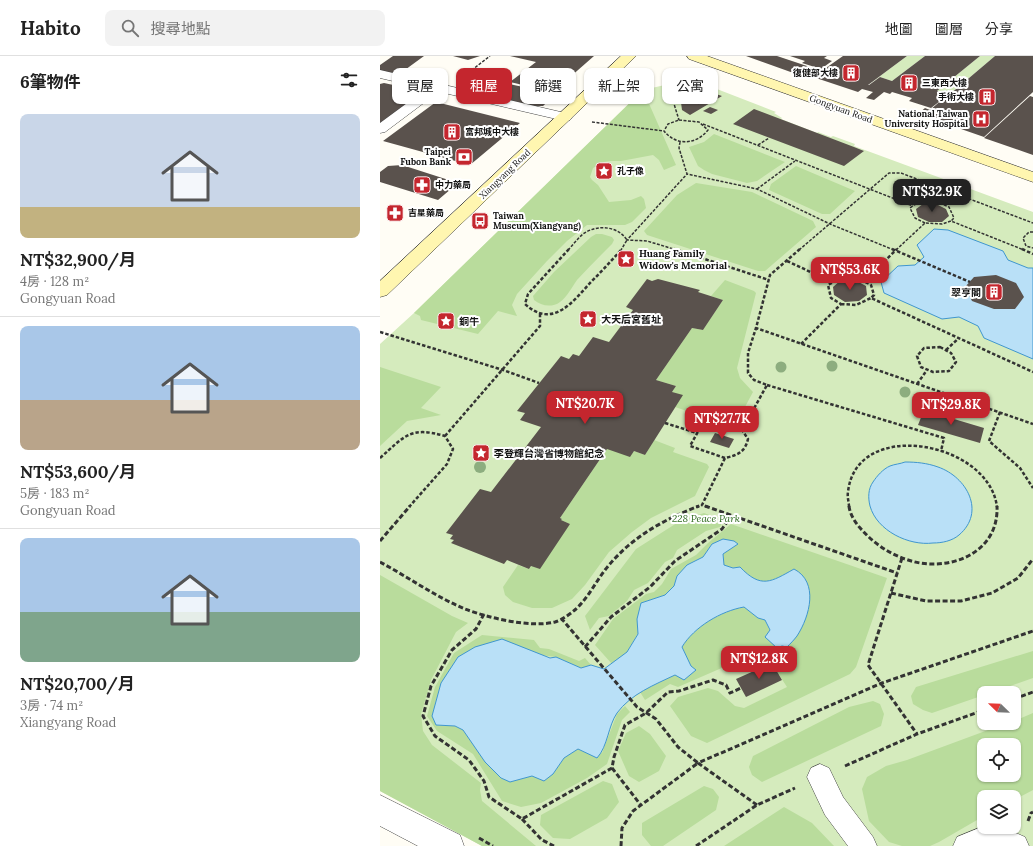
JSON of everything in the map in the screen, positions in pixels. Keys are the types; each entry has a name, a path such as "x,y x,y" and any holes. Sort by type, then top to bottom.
{"street":[{"name":"Xiangyang Road","path":"380,291 629,56"},
{"name":"Gongyuan Road","path":"694,56 1033,177"},
{"path":"380,74 392,77"},
{"path":"448,90 565,117"},
{"path":"380,810 449,846"}],"lane":[{"path":"380,129 414,104"},
{"path":"820,777 834,806 864,846"},
{"path":"966,846 992,836 1016,846"}],"path":[{"path":"674,104 679,120"},
{"path":"664,131 668,124 679,120 692,120 913,206"},
{"path":"592,122 664,131"},
{"path":"664,131 668,138 680,142 694,141 704,137 708,130 704,124"},
{"path":"758,145 769,138"},
{"path":"680,142 679,148 688,174"},
{"path":"757,189 796,161"},
{"path":"941,451 944,438 757,382 749,377 746,368 747,360 770,275 889,173 901,173 1033,223"},
{"path":"688,174 757,189 830,224 970,282"},
{"path":"627,240 623,234 615,229 604,228 592,230 583,234 528,294 525,304 532,312 545,315 560,312 570,305 624,247 627,240 688,174"},
{"path":"943,204 954,193"},
{"path":"936,201 950,207 954,218 948,224 925,223 915,218 910,208 913,206 917,202 936,201"},
{"path":"952,221 1033,254"},
{"path":"864,281 925,223"},
{"path":"1032,248 1026,246 1023,238 1029,232 1033,232"},
{"path":"627,240 647,241 769,280"},
{"path":"1027,251 1032,248"},
{"path":"787,261 833,282"},
{"path":"857,278 864,281 871,285 874,295 863,304 846,306 830,298 828,286 838,279 857,278"},
{"path":"871,298 1033,372"},
{"path":"801,344 841,304"},
{"path":"445,436 540,326 540,314"},
{"path":"756,328 1033,424"},
{"path":"380,332 503,370 539,383"},
{"path":"946,350 959,338"},
{"path":"940,347 946,350 951,353 956,362 949,370 933,372 921,367 917,356 924,348 940,347"},
{"path":"917,384 927,370"},
{"path":"742,430 767,385"},
{"path":"1000,412 990,441 1013,459 1033,488"},
{"path":"705,419 742,430 748,439 746,448 738,455 725,458 690,446 697,433 705,419"},
{"path":"665,423 697,433"},
{"path":"380,458 406,435 427,431 445,436 453,449 447,464 380,541"},
{"path":"909,445 932,447 953,455 972,467 987,482 996,500 998,519 991,536 978,551 959,560 936,564 910,561 902,558 886,552 867,538 854,520 847,502 848,484 856,468 870,456 888,448 909,445"},
{"path":"702,505 725,458"},
{"path":"380,562 458,606 484,614 535,624 556,622 574,610 591,592 604,572 620,553 638,537 679,513 702,505 897,573"},
{"path":"585,647 612,617 650,587 674,561 722,529 732,515"},
{"path":"902,558 868,665 917,734"},
{"path":"891,593 926,601 961,602 992,593 1018,578 1033,559"},
{"path":"484,614 476,629 452,650 431,686 424,716 435,736 469,760 484,781 489,797 522,819 542,840 554,846"},
{"path":"561,618 632,700 636,707 656,719 678,747 757,805"},
{"path":"621,846 622,828 633,811 640,804 698,763 882,683 1033,631"},
{"path":"640,804 612,768 614,757 625,725 646,713 668,692 679,691 713,680 726,685 730,693 741,688"},
{"path":"1021,696 1033,692"},
{"path":"696,846 757,805 917,734 977,713"},
{"path":"522,819 612,768"}],"green space":[{"path":"907,56 925,56 892,81 880,77 868,85"},
{"path":"980,56 995,56 949,95 937,91"},
{"name":"228 Peace Park","path":"662,86 662,104 718,104 718,89 776,112 774,113 782,118 781,119 817,133 818,132 831,137 833,136 855,144 854,146 1033,212 1033,846 482,846 380,791 380,344 414,313 629,104 654,104 654,87"},
{"path":"629,104 649,104 676,165 664,170 659,160 653,155 621,161 604,162 593,168 590,177 598,185 609,202 631,200 641,196 644,199 646,208 632,222 625,225 587,225 567,241 517,294 512,305 517,316 498,311 478,334 421,320 420,316 414,313"},
{"path":"714,134 785,162 757,181 747,183 712,174 698,166 689,147 704,142"},
{"path":"796,166 855,191 830,214 822,214 769,190 771,184"},
{"path":"696,183 752,192 813,221 816,227 765,271 758,271 647,235 644,231 677,195"},
{"path":"596,234 612,237 614,240 612,244 577,280 565,297 557,304 550,306 540,304 534,300 533,296 554,272"},
{"path":"725,280 756,293 737,368 740,378 753,392 738,420 734,421 699,410 696,414 675,407 672,392 676,386 656,380 692,328 703,330 723,300 711,296"},
{"path":"380,367 441,387 421,408 441,415 407,421 380,446"},
{"path":"654,440 675,448 673,452 707,464 709,467 695,496 651,518 632,532 609,552 585,585 572,599 552,608 532,608 513,602 505,595 503,587 518,565 529,569 570,524 561,520 562,519 560,518 607,449 634,451 645,455"},
{"path":"704,513 723,520 720,527 706,531 677,550 673,558 665,562 648,583 634,590 627,601 609,616 599,618 590,630 585,616 636,549 680,521"},
{"path":"731,524 887,578 856,667 850,674 707,743 691,736 670,706 678,697 708,688 718,691 735,706 744,708 787,687 763,650 678,687 670,684 645,700 640,692 675,675 695,670 691,666 682,647 694,633 709,621 735,609 744,607 758,618 765,620 777,648 794,569 772,580 760,581 747,574 740,567 733,568 724,565 723,554 735,546 712,544 703,557 687,565 677,576 674,586 665,595 641,603 637,619 638,633 627,652 612,664 595,645 613,619 646,594 654,592 662,584 671,569 696,555"},
{"path":"380,575 452,616 468,623 456,632 431,680 421,714 423,731 432,745 481,783 480,790 482,801 536,846 482,846 380,791"},
{"path":"482,635 534,640 540,648 549,649 579,661 585,658 591,665 581,668 556,657 475,647 458,658 441,683 432,716 444,726 455,726 463,730 485,762 510,782 532,776 553,774 564,758 578,748 602,753 617,714 625,706 630,712 622,720 607,764 587,778 541,803 521,807 502,801 473,754 437,731 427,716 435,687 454,653"},
{"path":"1033,651 1033,678 1010,686 977,686 977,697 932,713 913,704 911,696 916,687"},
{"path":"873,701 880,704 884,714 881,726 762,782 752,775 749,767 753,756 849,707"},
{"path":"1033,713 1033,790 1021,796 1021,790 977,790 977,820 930,846 902,846 889,842 869,821 862,789 867,777 886,766 907,760 988,730 1021,730 1021,718"},
{"path":"639,726 650,734 666,756 659,771 639,782 629,776 618,751 626,733"},
{"path":"603,781 612,784 619,802 607,818 570,839 553,838 540,825 541,815"},
{"path":"704,786 713,789 719,797 716,810 663,846 651,846 642,835 642,823"},
{"path":"784,807 812,823 834,846 724,846"}],"water":[{"path":"934,229 948,230 1003,251 1008,260 1028,268 1033,268 1033,359 984,338 978,326 959,317 942,319 884,293 881,282 898,266 915,265 924,257 917,245"},
{"path":"905,462 922,463 938,467 948,472 965,487 970,496 972,506 971,516 967,526 959,535 940,543 914,542 895,535 879,523 870,506 869,491 871,485 878,475 887,467"},
{"path":"723,539 734,541 738,544 723,554 724,565 733,568 740,567 747,574 760,581 772,580 794,569 802,575 807,582 810,600 806,619 797,636 787,647 782,646 777,648 765,637 770,630 765,620 758,618 744,607 717,616 694,633 682,647 691,666 696,670 684,680 675,675 651,686 629,700 614,718 604,748 597,758 578,749 564,758 553,774 544,781 532,776 510,782 501,778 485,762 463,730 455,726 436,725 432,716 441,683 458,657 475,647 502,639 550,658 556,657 581,668 591,665 604,669 627,652 638,634 637,619 641,603 665,595 674,586 677,576 687,565 703,557 712,544"}],"building":[{"path":"393,56 424,56 408,68 392,68 392,73 380,70 380,65"},
{"path":"453,56 480,56 468,60"},
{"path":"510,56 594,56 576,72 576,68 528,68 536,62"},
{"path":"746,56 777,56 810,67 807,69 816,72 807,78 801,76 806,73 803,72 799,75"},
{"path":"790,56 827,56 824,58 832,61 821,69 802,63 805,61"},
{"name":"National Taiwan University Hospital","path":"843,56 907,56 869,85 880,77 892,81 925,56 980,56 937,91 949,95 995,56 1033,56 1033,92 984,137 918,114 925,108 930,110 944,98 931,108 909,101 912,98 892,92 890,94 884,92 874,100 866,98 873,92 862,89 858,92 813,77"},
{"path":"520,74 520,84 512,82 512,80"},
{"path":"384,83 392,85 392,104 410,104 380,126 380,84"},
{"path":"512,85 520,86 520,103 512,102"},
{"path":"1030,96 1033,97 1033,155 984,138"},
{"name":"富邦城中大樓","path":"433,104 444,104 520,123 470,165 383,141"},
{"path":"523,104 545,104 543,106"},
{"path":"681,104 709,104 690,115 682,110"},
{"path":"710,107 718,110 711,114 703,111"},
{"path":"754,109 864,151 844,166 733,124"},
{"path":"402,165 458,183 438,200 380,182 380,172 388,166"},
{"path":"923,204 936,204 946,209 949,216 942,222 929,222 918,217 916,209"},
{"name":"翠亨閣","path":"996,275 1016,283 1024,297 1015,309 994,309 972,301 965,287 974,277"},
{"path":"647,279 652,281 658,279 700,290 698,292 723,300 703,330 692,328 656,380 676,386 672,392 683,395 645,455 634,451 630,457 607,449 560,518 562,519 561,520 570,524 540,569 531,566 529,569 507,560 504,564 451,543 454,540 450,539 453,535 446,533 480,489 491,492 541,427 520,420 525,413 517,411 561,356 569,359 573,354 579,356 593,337 609,342 633,310 626,307"},
{"path":"841,280 855,280 866,286 867,295 859,301 845,302 834,295 833,287"},
{"path":"924,410 984,428 980,443 918,425"},
{"path":"715,433 734,439 729,448 710,442"},
{"path":"772,663 782,680 746,697 736,679"}],"place":[{"name":"復健部大樓","path":"851,73"},
{"name":"三東西大樓","path":"909,83"},
{"name":"手術大樓","path":"987,97"},
{"name":"National Taiwan University Hospital","path":"981,119"},
{"name":"富邦城中大樓","path":"452,132"},
{"name":"Taipei Fubon Bank","path":"464,157"},
{"name":"孔子像","path":"604,171"},
{"name":"中力藥局","path":"422,185"},
{"name":"吉星藥局","path":"395,213"},
{"name":"Taiwan Museum(Xiangyang)","path":"480,221"},
{"name":"Huang Family Widow's Memorial","path":"626,259"},
{"name":"翠亨閣","path":"994,292"},
{"name":"大天后宮舊址","path":"588,319"},
{"name":"銅牛","path":"446,321"},
{"name":"李登輝台灣省博物館紀念","path":"481,453"}]}
